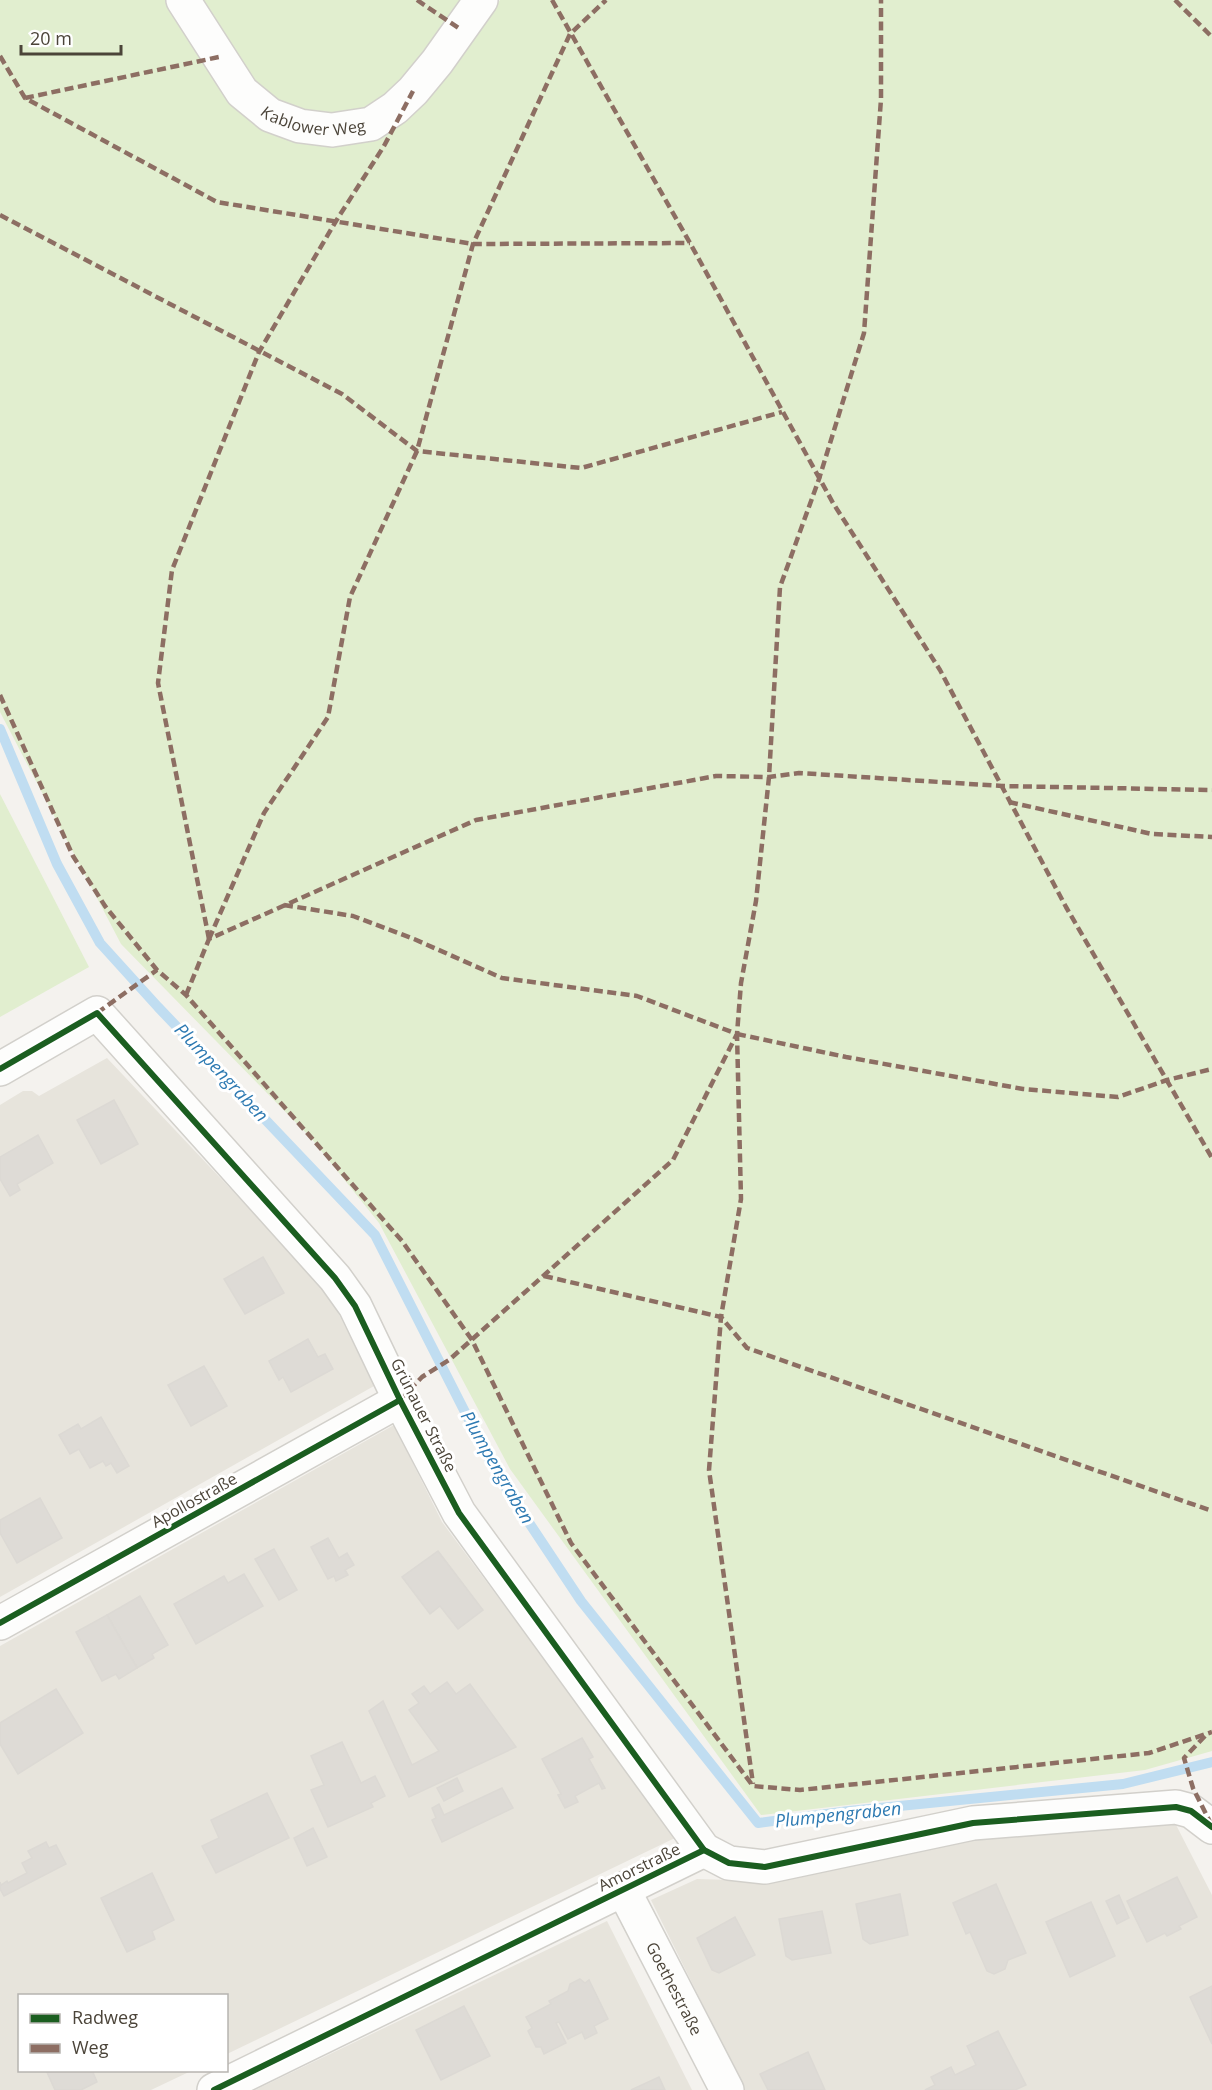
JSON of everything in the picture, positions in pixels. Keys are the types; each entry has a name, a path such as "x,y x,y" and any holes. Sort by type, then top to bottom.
{"street":[{"name":"Kablower Weg","path":"183,0 242,92 270,115 300,126 332,130 371,124 395,108 413,91 437,62 481,0"},
{"name":"Grünauer Straße","path":"0,1069 97,1013 335,1278 355,1306 400,1400 459,1513 704,1850"},
{"name":"Apollostraße","path":"0,1623 400,1400"},
{"name":"Amorstraße","path":"214,2090 704,1850 729,1863 765,1867 973,1823 1176,1806 1191,1811 1212,1827"},
{"name":"Goethestraße","path":"623,1889 727,2090"}],"shaded area":[{"path":"107,1058 328,1292 374,1386 0,1597 0,1105 23,1091 32,1091 39,1096"},
{"path":"394,1425 442,1522 677,1837 228,2054 228,1994 18,1994 18,2072 189,2072 151,2090 0,2090 0,1646"},
{"path":"1173,1819 1212,1895 1212,2090 745,2090 651,1900 697,1879 765,1881 987,1832"},
{"path":"607,1921 692,2090 255,2090"}],"green space":[{"path":"0,0 471,0 490,14 500,0 1212,0 1212,1751 1145,1770 761,1815 510,1469 379,1223 311,1138 121,944 0,712"},
{"path":"0,794 89,967 0,1017"}],"building":[{"path":"114,1100 138,1144 101,1164 77,1120"},
{"path":"38,1135 53,1163 17,1184 20,1190 10,1196 0,1179 0,1157"},
{"path":"263,1257 284,1293 245,1314 224,1279"},
{"path":"308,1339 318,1357 325,1354 333,1369 291,1392 283,1377 279,1380 269,1361"},
{"path":"204,1366 227,1406 191,1426 168,1385"},
{"path":"101,1417 129,1466 117,1473 111,1463 106,1466 103,1461 90,1468 79,1449 70,1454 59,1435 78,1424 81,1429"},
{"path":"40,1498 62,1538 17,1563 0,1533 0,1520"},
{"path":"328,1538 339,1558 347,1553 354,1565 345,1570 348,1575 336,1581 334,1576 328,1579 311,1547"},
{"path":"274,1549 297,1590 279,1600 255,1559"},
{"path":"438,1551 483,1610 458,1629 440,1606 430,1614 402,1577"},
{"path":"244,1574 263,1606 196,1644 174,1604 224,1576 228,1583"},
{"path":"140,1596 168,1645 152,1654 154,1658 137,1668 107,1615"},
{"path":"107,1615 137,1668 119,1679 116,1674 102,1681 76,1632"},
{"path":"447,1682 456,1694 470,1684 516,1747 409,1797 369,1711 383,1701 412,1765 439,1751 409,1710 419,1703 412,1694 424,1686 430,1694"},
{"path":"56,1689 83,1733 18,1774 0,1744 0,1723"},
{"path":"582,1738 593,1757 589,1759 605,1788 602,1789 599,1783 575,1796 578,1802 565,1808 558,1795 561,1794 542,1759"},
{"path":"342,1742 361,1783 375,1776 385,1796 371,1803 373,1807 328,1827 311,1790 324,1785 311,1756"},
{"path":"457,1778 463,1791 444,1801 437,1788"},
{"path":"502,1788 513,1808 442,1842 432,1820 436,1818 432,1808 439,1804 444,1815"},
{"path":"267,1793 289,1838 216,1873 202,1846 219,1838 211,1820"},
{"path":"313,1828 327,1857 307,1866 294,1838"},
{"path":"46,1842 49,1848 56,1845 66,1864 4,1896 0,1889 0,1882 1,1885 7,1881 8,1883 27,1873 22,1863 32,1858 28,1851"},
{"path":"152,1873 174,1920 152,1931 155,1939 127,1952 101,1898"},
{"path":"1177,1877 1197,1917 1179,1926 1181,1929 1167,1936 1165,1933 1147,1942 1127,1901"},
{"path":"996,1884 1026,1953 1008,1960 1005,1969 994,1974 987,1971 970,1932 966,1934 953,1903"},
{"path":"900,1894 908,1935 870,1944 863,1939 856,1904"},
{"path":"1119,1895 1129,1918 1117,1924 1106,1901"},
{"path":"1091,1902 1115,1956 1070,1977 1046,1922"},
{"path":"822,1911 831,1953 792,1960 786,1956 779,1919"},
{"path":"735,1917 755,1955 719,1973 712,1970 697,1938"},
{"path":"580,1979 585,1983 589,1980 608,2019 594,2026 597,2033 585,2039 582,2032 568,2039 559,2022 556,2023 566,2043 544,2054 541,2047 536,2047 528,2031 532,2028 526,2017 551,2004 549,2001 568,1991 570,1984"},
{"path":"1212,1986 1212,2044 1190,1997"},
{"path":"464,2006 490,2056 441,2080 416,2030"},
{"path":"998,2031 1026,2085 1015,2090 925,2090 935,2085 931,2077 951,2067 955,2075 976,2065 967,2046"},
{"path":"808,2052 825,2090 768,2090 760,2074"},
{"path":"47,2072 93,2072 97,2082 81,2090 55,2090"},
{"path":"659,2077 665,2090 631,2090"}],"waterway":[{"name":"Plumpengraben","path":"0,729 57,864 100,943 375,1235 496,1473 581,1601 758,1823 849,1811 1123,1784 1212,1762"}],"marked path":[{"path":"417,0 460,29"},
{"path":"552,0 690,243 833,503 940,670 1066,907 1212,1158"},
{"path":"209,939 264,813 328,717 350,597 417,451 473,244 570,34 606,0"},
{"path":"400,1400 422,1377 449,1360 673,1160 737,1034 741,983 756,901 769,777 780,587 819,479 864,333 881,99 881,0"},
{"path":"1175,0 1212,37"},
{"path":"0,56 25,98 217,202 473,244 690,243"},
{"path":"25,98 219,57"},
{"path":"209,939 158,683 172,570 259,352 336,221 384,146 413,91"},
{"path":"0,215 342,394 417,451 581,468 782,412"},
{"path":"0,695 73,856 105,906 157,970 186,995 402,1241 472,1340 571,1543 753,1786 800,1790 1149,1753 1212,1732"},
{"path":"186,995 209,939 476,820 716,776 769,777 799,773 1002,786 1212,790"},
{"path":"1009,802 1152,834 1212,837"},
{"path":"284,905 353,916 414,939 502,978 637,996 737,1034 741,1199 721,1317 709,1470 753,1784"},
{"path":"97,1013 157,970"},
{"path":"737,1034 846,1057 1023,1089 1118,1097 1167,1080 1212,1069"},
{"path":"544,1276 721,1317 747,1348 1212,1511"},
{"path":"1205,1736 1184,1758 1193,1788 1210,1822"}],"cycle path":[{"path":"0,1069 97,1013 335,1278 355,1306 400,1400 459,1513 704,1850 729,1863 765,1867 973,1823 1176,1807 1191,1811 1212,1827"},
{"path":"0,1623 400,1400"},
{"path":"214,2090 704,1850"}]}
